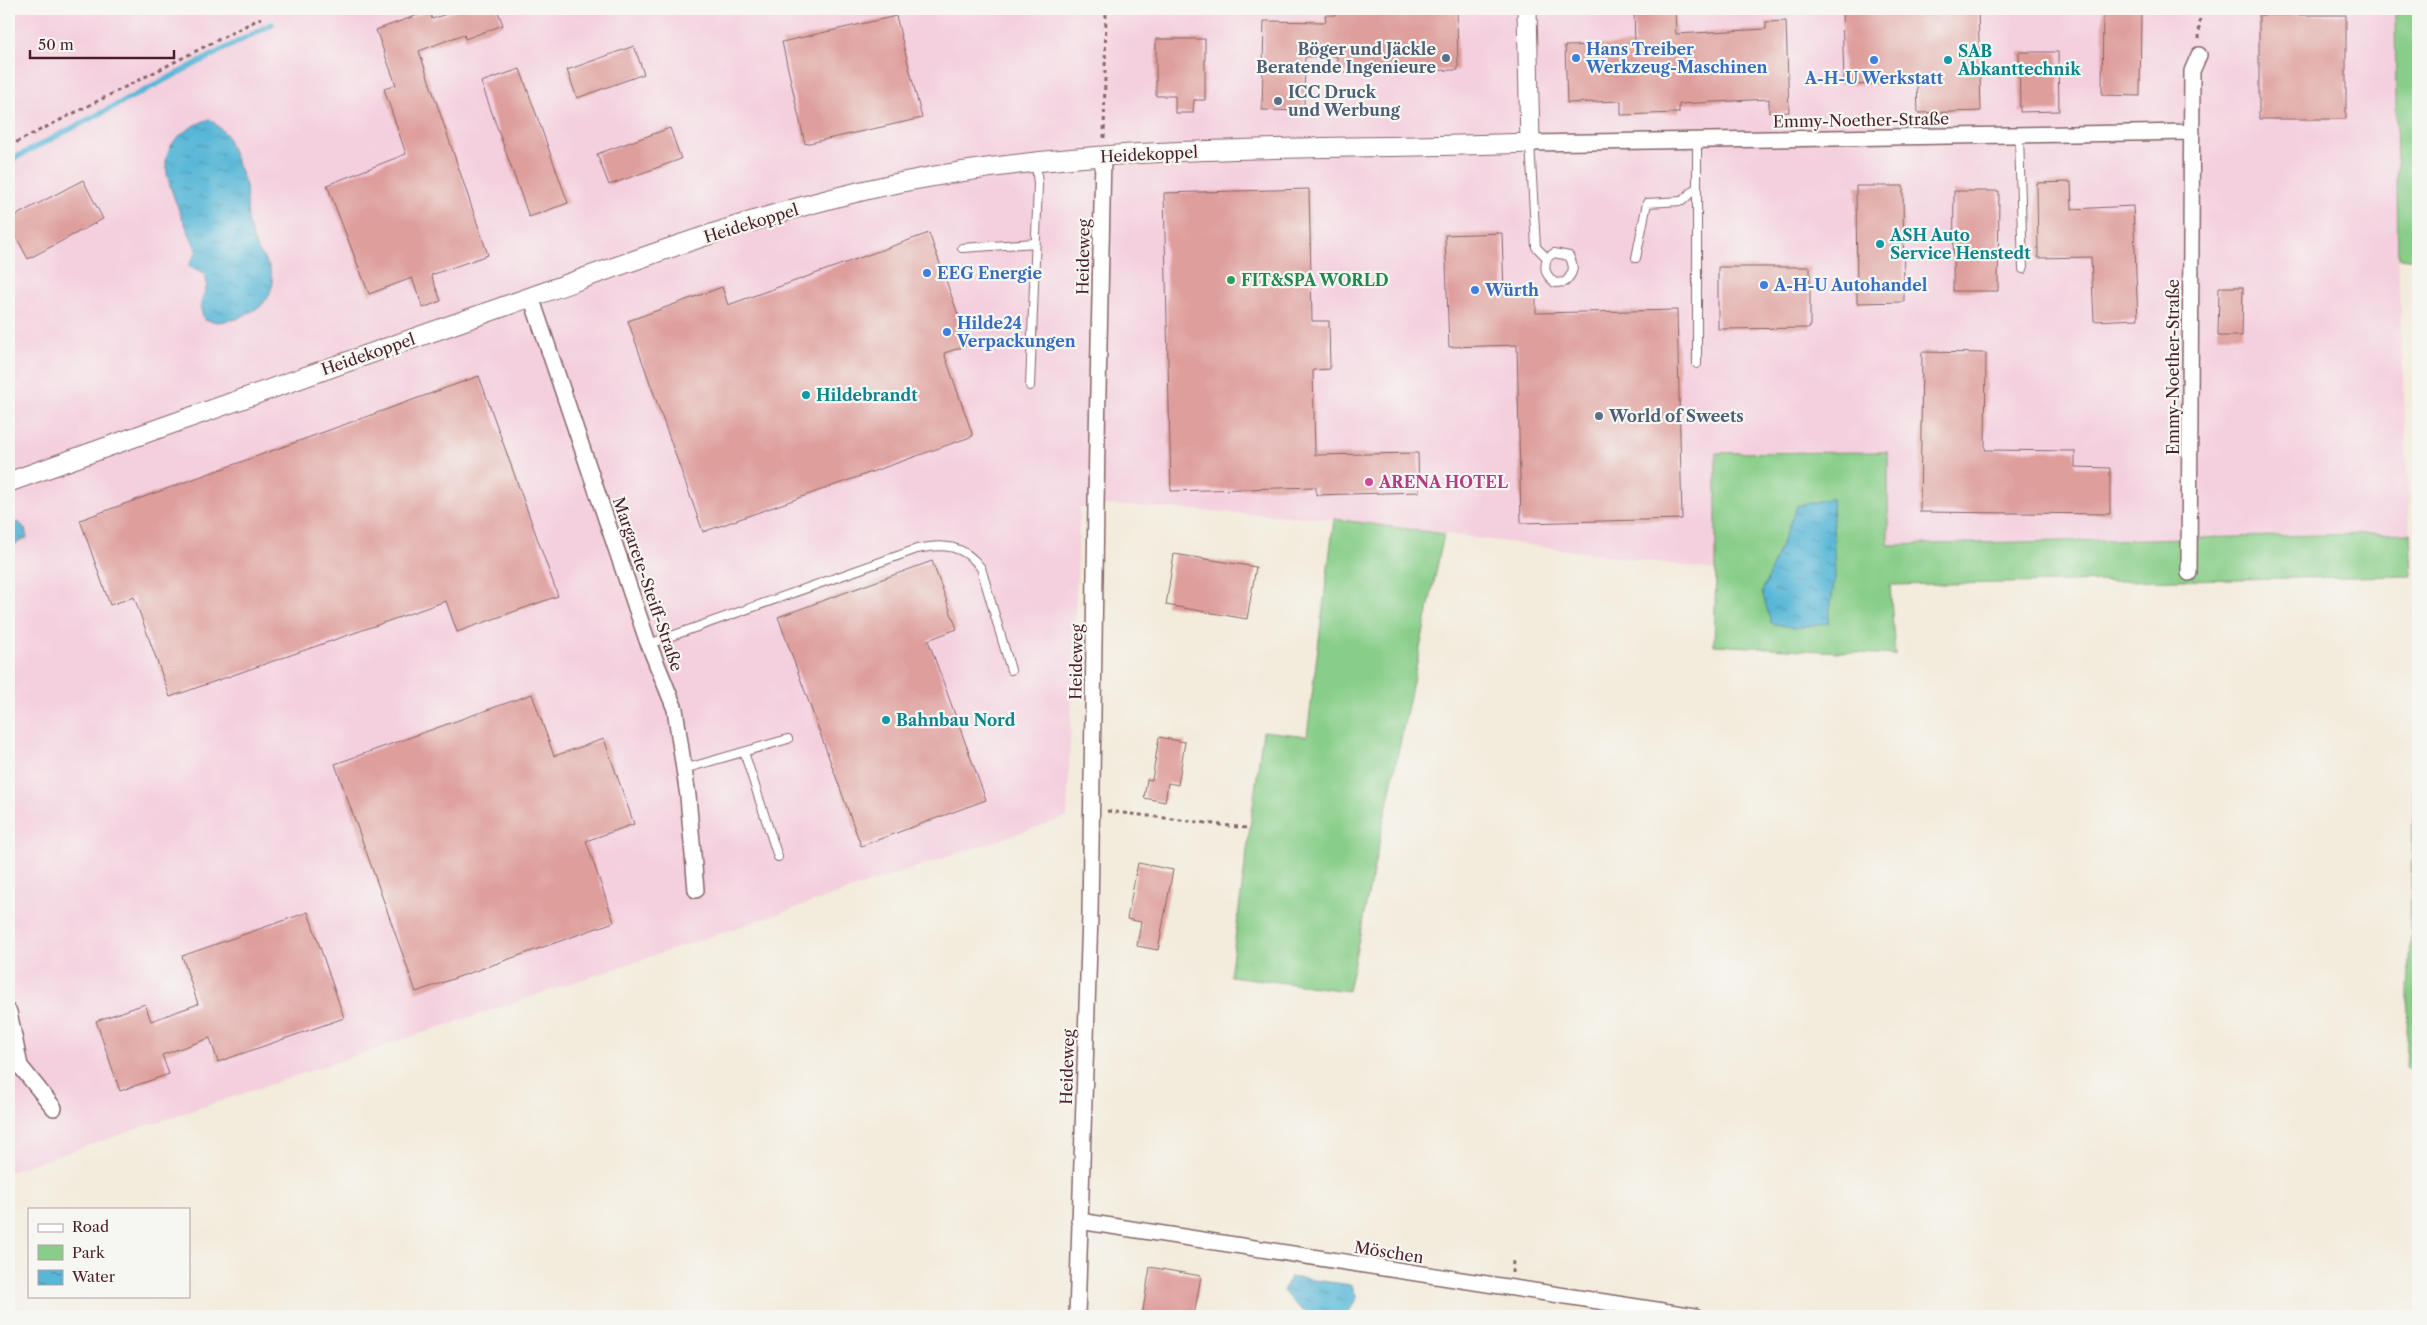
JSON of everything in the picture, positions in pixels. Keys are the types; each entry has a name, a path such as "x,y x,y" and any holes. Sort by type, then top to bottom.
{"street":[{"path":"1527,9 1530,143"},
{"name":"Emmy-Noether-Straße","path":"2189,573 2192,71 2199,55"},
{"name":"Emmy-Noether-Straße","path":"1530,143 2192,132"},
{"name":"Heidekoppel","path":"9,482 530,297 769,215 904,181 995,166 1036,162 1251,148 1438,147 1530,143"},
{"name":"Heideweg","path":"1077,1316 1092,810 1103,157"},
{"name":"Margarete-Steiff-Straße","path":"530,297 649,644 675,709 684,769 696,890"},
{"path":"9,1012 20,1066 54,1108"},
{"name":"Möschen","path":"1079,1221 1695,1316"}],"lane":[{"path":"2019,135 2023,269"},
{"path":"1697,140 1697,364"},
{"path":"1530,143 1536,247 1547,258"},
{"path":"1030,386 1036,162"},
{"path":"1636,258 1647,203 1682,201 1697,187"},
{"path":"962,248 1035,243"},
{"path":"1554,253 1563,253 1569,256 1574,266 1572,275 1565,282 1555,283 1548,277 1544,267 1547,258 1554,253"},
{"path":"649,644 917,549 946,544 959,548 973,557 981,568 1011,670"},
{"path":"684,769 788,739"},
{"path":"744,752 778,857"}],"path":[{"path":"1103,157 1106,9"},
{"path":"2199,55 2200,9"},
{"path":"9,146 260,18"},
{"path":"1092,810 1247,828"}],"shaded area":[{"path":"9,9 2395,9 2398,259 2410,533 1888,545 1888,452 1716,453 1716,570 1334,519 1113,505 1080,508 1067,817 9,1172"}],"green space":[{"path":"2395,9 2418,9 2418,260 2398,258"},
{"path":"1888,452 1888,545 2410,533 2412,576 1890,585 1895,655 1714,645 1716,453"},
{"path":"1334,519 1444,534 1348,991 1230,976 1263,731 1307,736"},
{"path":"2415,748 2418,748 2418,1069 2406,1068"}],"water":[{"path":"210,119 226,134 246,186 248,222 256,247 269,266 273,283 269,296 260,307 237,319 218,322 204,320 200,306 207,285 205,273 188,266 197,251 173,195 166,163 170,147 181,135 195,125"},
{"path":"1832,498 1835,577 1828,623 1795,628 1771,623 1762,592 1797,506"},
{"path":"19,522 25,529 27,538 9,547 9,525"},
{"path":"1290,1277 1352,1285 1357,1298 1349,1312 1327,1316 1312,1315 1298,1307 1283,1291"}],"building":[{"path":"460,9 497,9 503,25 465,39 464,34 419,51 488,255 431,275 441,301 423,308 412,278 369,294 327,185 406,154 384,89 396,85 376,30 429,11 432,19"},
{"path":"1335,9 1457,9 1458,70 1337,72 1337,56 1305,57 1304,111 1262,110 1264,21 1326,22 1325,15 1335,15"},
{"path":"1634,9 1675,9 1676,34 1766,29 1766,22 1786,21 1789,112 1769,113 1769,99 1679,104 1679,113 1621,115 1621,101 1567,103 1565,46 1635,44"},
{"path":"1842,9 1978,9 1981,111 1918,113 1917,83 1844,85"},
{"path":"2103,9 2141,9 2140,96 2102,95"},
{"path":"2259,15 2346,15 2346,119 2259,119"},
{"path":"896,16 922,118 805,144 782,42"},
{"path":"1156,39 1205,39 1205,100 1194,100 1193,113 1175,113 1175,96 1156,96"},
{"path":"634,46 644,74 577,98 567,70"},
{"path":"2019,52 2058,52 2059,111 2020,112"},
{"path":"520,69 568,203 529,217 481,82"},
{"path":"670,128 681,159 609,185 597,154"},
{"path":"83,180 103,219 28,259 9,223 9,219"},
{"path":"2071,182 2072,209 2133,206 2138,319 2094,321 2091,257 2038,258 2037,183"},
{"name":"ASH Auto Service Henstedt","path":"1856,186 1903,186 1904,302 1857,303"},
{"path":"1309,189 1312,321 1329,321 1330,369 1313,370 1315,455 1418,453 1419,492 1316,495 1316,487 1171,491 1164,193"},
{"path":"1954,191 1999,191 1998,291 1953,291"},
{"name":"Hildebrandt","path":"929,233 969,345 944,353 973,436 703,532 628,321 722,287 728,305"},
{"name":"World of Sweets","path":"1502,233 1504,294 1536,293 1536,313 1677,310 1682,519 1521,523 1517,345 1449,347 1445,235"},
{"path":"1718,267 1810,267 1810,328 1718,329"},
{"path":"2219,287 2243,287 2242,336 2218,336"},
{"path":"1922,352 1986,353 1985,450 2075,451 2075,467 2110,468 2110,514 1920,512"},
{"path":"479,376 558,596 457,632 446,601 170,697 134,597 110,605 80,520"},
{"path":"1174,554 1256,567 1247,619 1166,605"},
{"name":"Bahnbau Nord","path":"932,561 957,629 928,640 986,800 861,846 778,617"},
{"path":"532,694 554,756 604,739 634,824 586,841 614,922 416,992 335,764"},
{"path":"1159,737 1185,742 1178,785 1168,783 1165,802 1144,798 1147,779 1152,780"},
{"path":"1138,863 1173,870 1158,950 1137,946 1141,922 1127,919"},
{"path":"308,912 344,1018 218,1062 210,1038 162,1055 169,1074 120,1091 96,1021 145,1004 151,1021 198,1004 182,956"},
{"path":"1150,1267 1201,1276 1194,1316 1142,1316"}],"waterway":[{"path":"9,161 272,24"}],"place":[{"name":"Böger und Jäckle Beratende Ingenieure","path":"1446,58"},
{"name":"Hans Treiber Werkzeug-Maschinen","path":"1576,58"},
{"name":"A-H-U Werkstatt","path":"1874,60"},
{"name":"SAB Abkanttechnik","path":"1948,60"},
{"name":"ICC Druck und Werbung","path":"1278,101"},
{"name":"ASH Auto Service Henstedt","path":"1880,244"},
{"name":"EEG Energie","path":"927,273"},
{"name":"FIT&SPA WORLD","path":"1231,280"},
{"name":"A-H-U Autohandel","path":"1764,285"},
{"name":"Würth","path":"1475,290"},
{"name":"Hilde24 Verpackungen","path":"947,332"},
{"name":"Hildebrandt","path":"806,395"},
{"name":"World of Sweets","path":"1599,416"},
{"name":"ARENA HOTEL","path":"1369,482"},
{"name":"Bahnbau Nord","path":"886,720"}]}
